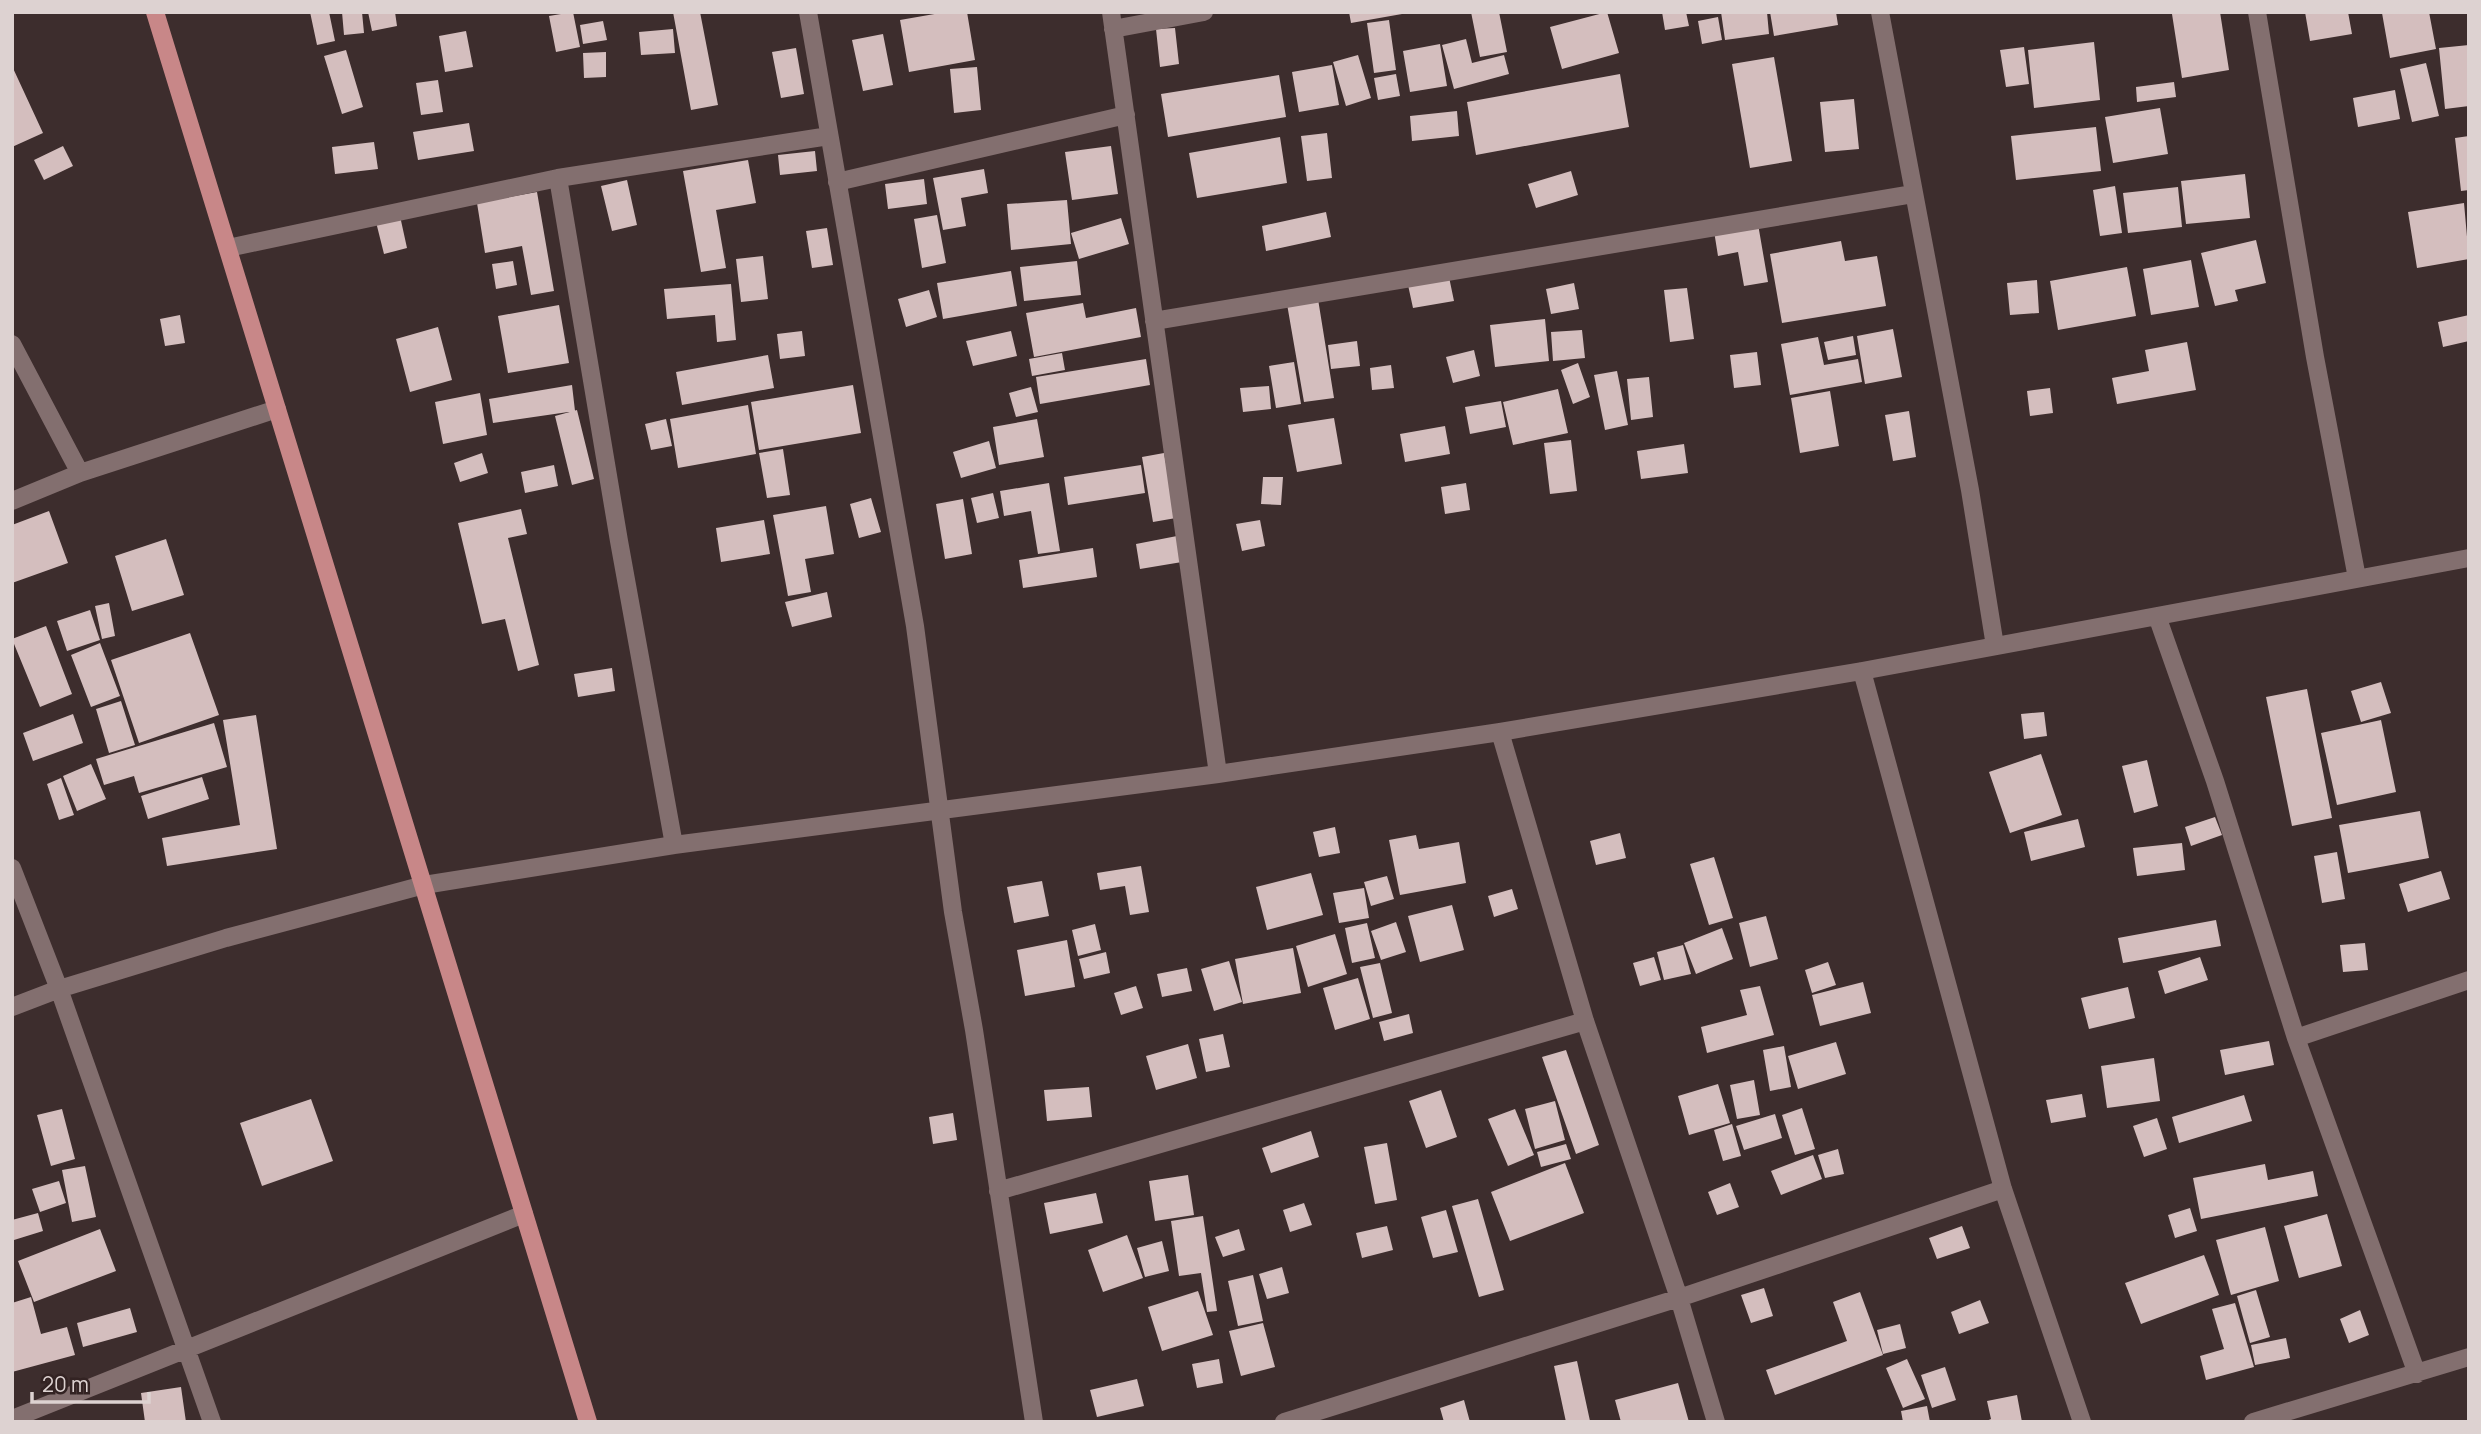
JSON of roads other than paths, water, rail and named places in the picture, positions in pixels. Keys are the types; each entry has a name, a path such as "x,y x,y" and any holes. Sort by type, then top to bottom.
{"main road":[{"path":"155,12 588,1422"}],"street":[{"path":"808,12 915,626 939,809 1034,1422"},
{"path":"1204,12 1112,20 1217,774"},
{"path":"1880,12 1970,490 1995,646"},
{"path":"2257,12 2315,357 2357,578"},
{"path":"836,182 1126,115"},
{"path":"228,248 558,178 829,136"},
{"path":"558,178 674,845"},
{"path":"1154,321 1913,194"},
{"path":"12,344 80,473"},
{"path":"12,501 80,473 277,409"},
{"path":"12,1007 59,989 226,938 424,885 674,845 1217,774 1500,732 1862,671 2469,558"},
{"path":"2157,616 2215,781 2296,1038 2417,1374"},
{"path":"1862,671 2003,1189 2082,1422"},
{"path":"1500,732 1585,1021 1679,1298 1716,1422"},
{"path":"12,869 59,989 212,1422"},
{"path":"2296,1038 2469,979"},
{"path":"998,1191 1585,1021"},
{"path":"1284,1422 1679,1298 2003,1189"},
{"path":"12,1419 524,1214"},
{"path":"2253,1422 2469,1357"}]}
